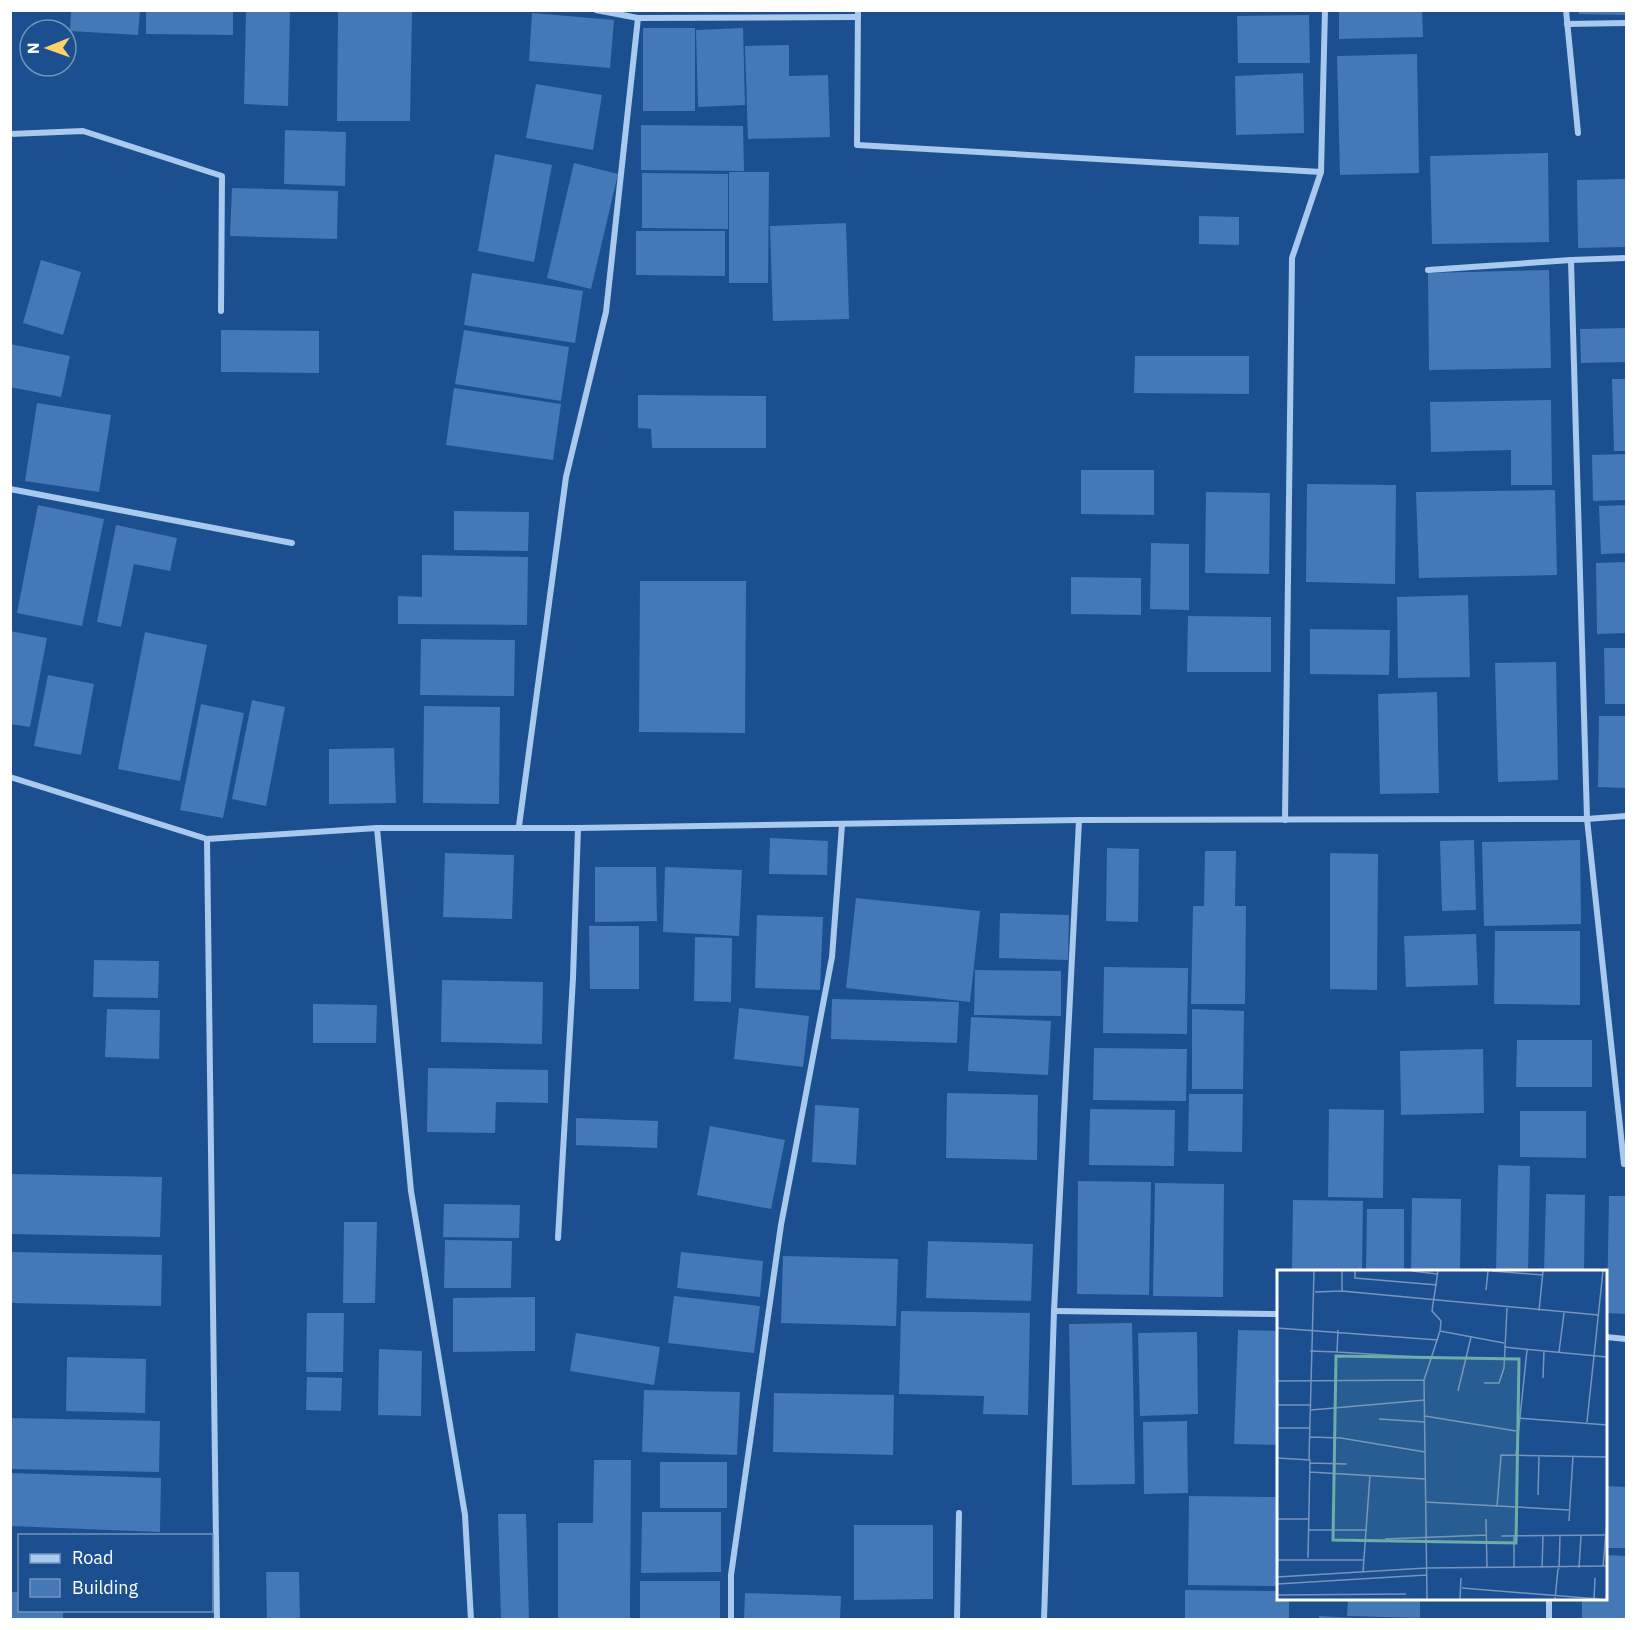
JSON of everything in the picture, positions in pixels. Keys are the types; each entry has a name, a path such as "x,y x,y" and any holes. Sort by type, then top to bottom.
{"street":[{"path":"596,10 638,18 858,14 857,145 1321,172"},
{"path":"1285,820 1292,258 1321,172 1324,10"},
{"path":"1566,10 1578,133"},
{"path":"519,826 566,477 606,312 638,18"},
{"path":"1567,24 1626,23"},
{"path":"10,134 83,131 222,176 221,311"},
{"path":"1428,270 1626,258"},
{"path":"1571,260 1587,819 1624,1164"},
{"path":"10,489 292,543"},
{"path":"10,777 207,839 377,828 842,825 1079,820 1587,819 1626,816"},
{"path":"1044,1620 1054,1311 1079,820"},
{"path":"731,1620 731,1575 781,1225 832,957 842,825"},
{"path":"377,828 411,1191 465,1515 471,1620"},
{"path":"558,1238 573,978 578,828"},
{"path":"207,839 217,1620"},
{"path":"1054,1311 1277,1314"},
{"path":"1607,1337 1626,1339"},
{"path":"957,1620 958,1513"},
{"path":"1549,1600 1550,1620"}],"building":[{"path":"71,10 140,10 138,35 78,31 78,18 71,18"},
{"path":"146,10 233,10 233,35 146,34"},
{"path":"246,10 290,10 288,106 244,104"},
{"path":"1339,10 1422,10 1423,37 1339,39"},
{"path":"1579,10 1626,10 1626,15 1579,14"},
{"path":"338,12 412,12 410,121 337,121"},
{"path":"532,13 614,20 610,68 529,61"},
{"path":"1309,15 1310,63 1238,63 1237,16"},
{"path":"643,28 695,28 695,111 643,111"},
{"path":"743,28 745,105 698,107 696,30"},
{"path":"789,45 789,76 828,75 830,137 748,139 745,46"},
{"path":"1417,54 1419,173 1340,175 1337,56"},
{"path":"1303,73 1304,133 1236,135 1235,76"},
{"path":"536,84 602,95 593,150 526,138"},
{"path":"641,125 743,126 744,171 641,170"},
{"path":"285,130 346,132 345,186 284,184"},
{"path":"1548,153 1549,242 1432,244 1430,156"},
{"path":"495,154 552,165 534,262 478,251"},
{"path":"574,163 618,174 591,289 547,278"},
{"path":"729,172 769,172 768,283 729,283"},
{"path":"642,173 728,174 728,229 642,228"},
{"path":"1626,179 1626,247 1578,248 1577,180"},
{"path":"232,188 338,191 337,239 230,236"},
{"path":"1199,216 1239,217 1239,245 1199,244"},
{"path":"846,223 849,319 773,321 770,226"},
{"path":"636,231 725,231 725,276 636,275"},
{"path":"41,260 81,272 63,335 23,323"},
{"path":"1549,270 1551,368 1429,370 1428,273"},
{"path":"472,273 583,291 575,343 464,325"},
{"path":"1626,328 1626,362 1581,363 1580,329"},
{"path":"221,330 319,331 319,373 221,372"},
{"path":"464,330 569,347 561,401 455,384"},
{"path":"10,344 70,356 61,397 10,387"},
{"path":"1135,356 1249,356 1249,394 1134,393"},
{"path":"1612,379 1626,379 1626,451 1614,451"},
{"path":"454,388 561,404 553,460 446,445"},
{"path":"638,395 766,396 766,448 652,448 651,429 638,428"},
{"path":"1551,400 1552,485 1511,485 1511,450 1431,452 1430,402"},
{"path":"37,403 111,415 99,492 25,481"},
{"path":"1626,454 1626,500 1593,501 1592,455"},
{"path":"1081,470 1154,470 1154,515 1081,514"},
{"path":"1307,484 1396,485 1395,584 1306,582"},
{"path":"1555,490 1557,575 1419,578 1416,492"},
{"path":"1206,492 1270,493 1269,574 1205,573"},
{"path":"38,505 104,519 82,626 17,613"},
{"path":"1626,505 1626,553 1601,554 1599,506"},
{"path":"454,511 529,512 528,551 454,550"},
{"path":"116,525 177,538 170,571 134,564 121,627 97,622"},
{"path":"1151,543 1189,544 1189,610 1150,609"},
{"path":"422,555 528,557 527,625 398,624 398,596 422,597"},
{"path":"1626,562 1626,633 1597,634 1596,563"},
{"path":"1071,577 1141,578 1141,615 1071,614"},
{"path":"640,581 746,581 745,733 639,732"},
{"path":"1468,595 1470,677 1398,678 1397,597"},
{"path":"1188,616 1271,617 1271,672 1187,672"},
{"path":"1310,629 1390,630 1389,675 1310,674"},
{"path":"10,631 47,638 30,727 10,724"},
{"path":"145,632 207,645 180,781 118,769"},
{"path":"421,639 515,640 514,696 420,695"},
{"path":"1604,648 1626,648 1626,704 1605,704"},
{"path":"1556,662 1558,780 1498,782 1495,663"},
{"path":"48,675 94,684 81,755 34,746"},
{"path":"1437,692 1439,793 1380,794 1378,694"},
{"path":"252,700 285,707 266,806 232,799"},
{"path":"201,704 244,713 223,818 180,810"},
{"path":"424,706 500,707 499,804 423,803"},
{"path":"1599,716 1626,716 1626,788 1598,787"},
{"path":"394,748 396,803 329,804 329,749"},
{"path":"770,838 828,841 827,875 769,874"},
{"path":"1474,840 1476,910 1442,911 1440,841"},
{"path":"1580,840 1581,924 1484,926 1482,842"},
{"path":"1107,848 1139,849 1138,922 1106,921"},
{"path":"1205,851 1236,851 1235,906 1246,906 1245,1004 1191,1004 1193,906 1204,906"},
{"path":"445,853 514,855 512,919 443,917"},
{"path":"1330,853 1378,854 1377,990 1330,989"},
{"path":"595,867 656,867 657,921 595,922"},
{"path":"665,867 742,870 739,936 663,932"},
{"path":"856,898 980,911 970,1002 846,988"},
{"path":"1000,913 1069,915 1068,960 999,958"},
{"path":"757,915 823,917 820,990 755,988"},
{"path":"589,926 639,926 639,989 590,989"},
{"path":"1495,931 1580,931 1580,1005 1494,1004"},
{"path":"1476,934 1478,985 1406,987 1404,936"},
{"path":"695,937 732,938 731,1002 694,1001"},
{"path":"94,960 159,961 158,998 93,997"},
{"path":"1104,967 1188,968 1187,1034 1103,1033"},
{"path":"975,970 1061,971 1061,1016 974,1015"},
{"path":"442,980 543,982 542,1044 441,1042"},
{"path":"832,999 959,1002 957,1043 831,1039"},
{"path":"313,1004 377,1005 376,1043 313,1043"},
{"path":"739,1008 809,1016 803,1067 734,1059"},
{"path":"107,1009 160,1010 159,1059 105,1057"},
{"path":"1192,1009 1244,1011 1243,1089 1192,1089"},
{"path":"971,1017 1051,1021 1048,1075 968,1071"},
{"path":"1517,1040 1592,1040 1592,1087 1516,1087"},
{"path":"1094,1048 1187,1049 1186,1101 1093,1100"},
{"path":"1483,1049 1484,1113 1401,1115 1400,1051"},
{"path":"428,1068 548,1070 548,1103 496,1102 495,1133 427,1132"},
{"path":"947,1093 1038,1095 1037,1160 946,1158"},
{"path":"1189,1094 1243,1094 1242,1152 1188,1151"},
{"path":"815,1105 859,1108 856,1165 812,1162"},
{"path":"1090,1109 1175,1110 1174,1166 1089,1165"},
{"path":"1329,1109 1384,1110 1383,1198 1328,1197"},
{"path":"1520,1111 1586,1111 1586,1158 1520,1157"},
{"path":"576,1118 658,1121 657,1148 576,1145"},
{"path":"710,1126 785,1140 771,1209 697,1195"},
{"path":"1498,1165 1530,1166 1528,1270 1496,1270"},
{"path":"10,1174 162,1177 160,1237 10,1234"},
{"path":"1078,1181 1151,1182 1149,1295 1077,1294"},
{"path":"1155,1183 1224,1184 1223,1297 1153,1296"},
{"path":"1546,1194 1585,1195 1584,1270 1544,1270"},
{"path":"1609,1196 1626,1196 1626,1314 1607,1313"},
{"path":"1412,1198 1461,1199 1460,1270 1411,1270"},
{"path":"1293,1200 1363,1201 1362,1270 1292,1270"},
{"path":"444,1204 520,1205 519,1238 443,1237"},
{"path":"1367,1209 1404,1209 1404,1270 1366,1270"},
{"path":"344,1222 377,1222 375,1303 343,1303"},
{"path":"445,1240 512,1241 511,1288 444,1288"},
{"path":"928,1241 1033,1244 1031,1301 926,1298"},
{"path":"10,1252 162,1255 161,1306 10,1303"},
{"path":"681,1252 763,1261 760,1297 677,1288"},
{"path":"783,1256 898,1259 896,1326 781,1323"},
{"path":"674,1296 760,1306 754,1353 668,1343"},
{"path":"535,1297 535,1351 453,1352 453,1298"},
{"path":"901,1311 1030,1313 1028,1415 983,1414 984,1396 899,1394"},
{"path":"307,1313 344,1313 343,1372 306,1372"},
{"path":"1132,1323 1135,1484 1072,1485 1069,1324"},
{"path":"1238,1330 1277,1331 1277,1445 1234,1444"},
{"path":"1197,1332 1198,1414 1140,1416 1138,1333"},
{"path":"576,1333 660,1347 654,1385 570,1371"},
{"path":"379,1349 422,1351 421,1416 378,1415"},
{"path":"67,1357 146,1359 145,1413 66,1411"},
{"path":"307,1377 342,1378 341,1411 306,1410"},
{"path":"644,1390 740,1392 737,1455 642,1452"},
{"path":"774,1393 894,1395 893,1455 773,1452"},
{"path":"10,1418 160,1421 159,1472 10,1469"},
{"path":"1187,1421 1188,1493 1144,1494 1143,1422"},
{"path":"594,1460 631,1460 630,1620 558,1620 558,1523 593,1523"},
{"path":"660,1462 727,1462 727,1508 660,1508"},
{"path":"10,1473 161,1478 160,1532 10,1526"},
{"path":"1607,1486 1626,1487 1626,1548 1607,1548"},
{"path":"1189,1496 1277,1497 1277,1586 1188,1585"},
{"path":"642,1512 721,1512 721,1572 641,1573"},
{"path":"498,1514 526,1514 529,1620 501,1620"},
{"path":"854,1525 933,1525 933,1599 854,1600"},
{"path":"1607,1555 1626,1556 1626,1618 1582,1618 1582,1600 1607,1600"},
{"path":"266,1572 299,1572 300,1620 267,1620"},
{"path":"640,1581 720,1581 720,1620 640,1620"},
{"path":"1185,1590 1277,1591 1277,1600 1289,1600 1289,1620 1185,1620"},
{"path":"10,1592 18,1592 18,1612 63,1612 63,1620 10,1620"},
{"path":"745,1593 841,1596 840,1620 744,1620"},
{"path":"1348,1600 1420,1600 1420,1618 1347,1616"},
{"path":"1319,1616 1358,1618 1358,1620 1319,1620"}]}
